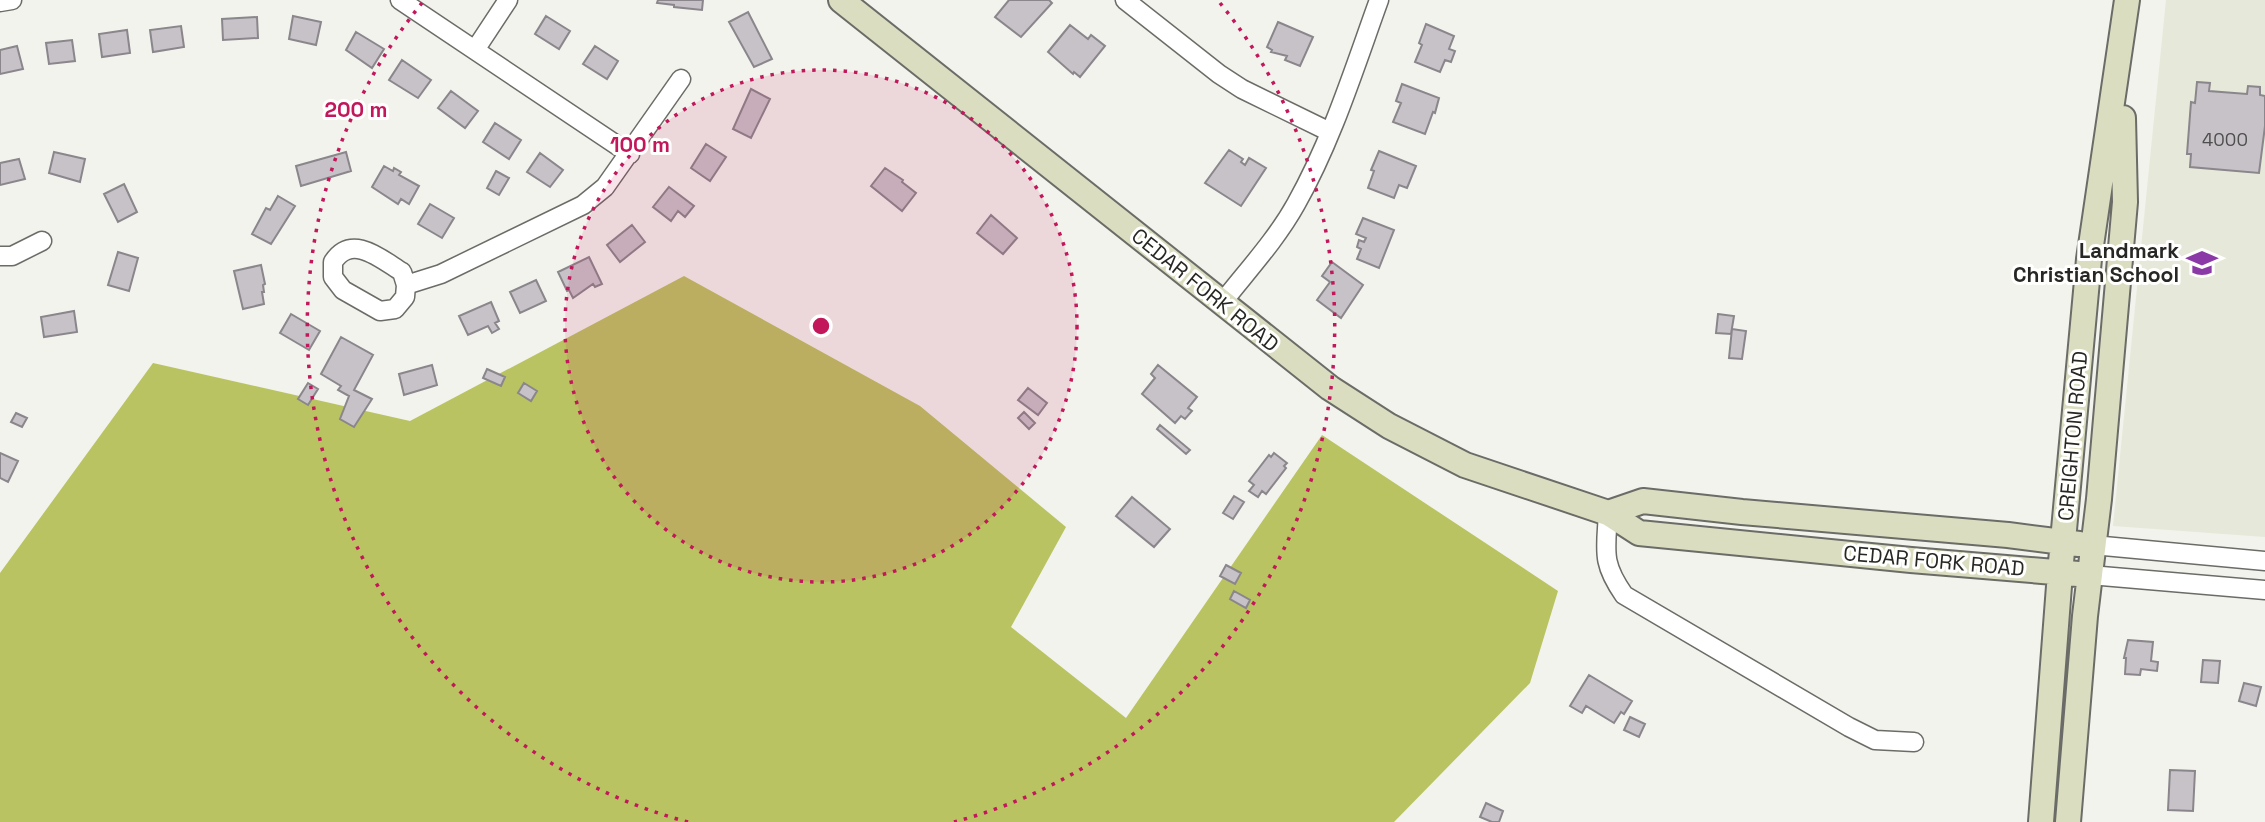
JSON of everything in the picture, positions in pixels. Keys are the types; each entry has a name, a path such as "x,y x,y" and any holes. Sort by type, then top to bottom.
{"street":[{"path":"0,2 12,0"},
{"path":"400,0 631,154"},
{"path":"475,50 508,0"},
{"name":"CEDAR FORK ROAD","path":"841,0 1330,388 1425,446 1465,465 1608,513 1639,533 2265,590"},
{"path":"1125,0 1231,82 1330,132"},
{"path":"1222,303 1295,207 1330,132 1379,0"},
{"name":"CREIGHTON ROAD","path":"2041,822 2060,573 2089,258 2127,0"},
{"name":"CREIGHTON ROAD","path":"2068,822 2074,730 2125,202 2121,53"},
{"path":"406,285 441,274 572,212 605,187 631,154 681,79"},
{"path":"0,256 12,256 42,241"},
{"name":"CEDAR FORK ROAD","path":"1608,513 1643,501 1703,509 2008,535 2265,561"},
{"path":"1608,513 1606,561 1611,576 1624,595 1849,727 1875,740 1914,742"}],"shaded area":[{"name":"Landmark Christian School","path":"2166,0 2265,0 2265,537 2113,526"}],"green space":[{"path":"684,276 920,406 1066,527 1011,627 1126,718 1322,435 1558,591 1530,683 1394,822 0,822 0,573 153,363 410,421"}],"building":[{"path":"658,0 703,0 702,10 674,7 657,3"},
{"path":"1009,0 1049,0 1052,3 1021,37 995,17"},
{"path":"748,12 772,59 754,67 729,22"},
{"path":"293,16 321,22 316,45 289,39"},
{"path":"546,16 570,31 559,49 535,34"},
{"path":"257,17 258,38 223,40 222,19"},
{"path":"1278,22 1313,37 1300,66 1285,60 1287,56 1271,52 1267,47"},
{"path":"1426,24 1454,36 1449,49 1455,51 1451,62 1445,60 1440,72 1415,62"},
{"path":"1070,25 1088,39 1091,35 1105,46 1080,77 1048,52"},
{"path":"181,26 184,47 153,52 150,30"},
{"path":"127,30 130,53 102,57 99,34"},
{"path":"356,32 384,49 372,68 346,50"},
{"path":"72,40 75,61 49,64 46,43"},
{"path":"17,46 23,69 0,74 0,50"},
{"path":"595,46 618,61 607,79 583,64"},
{"path":"402,60 431,80 418,98 389,80"},
{"path":"2197,82 2210,83 2209,91 2247,94 2248,86 2260,87 2260,95 2265,96 2265,126 2259,173 2190,167 2191,154 2187,154 2191,102 2195,103"},
{"path":"1402,84 1439,98 1425,134 1393,122 1401,103 1396,101"},
{"path":"751,89 770,99 751,138 733,129"},
{"path":"451,91 478,111 465,128 438,108"},
{"path":"495,123 521,140 509,159 483,142"},
{"path":"706,144 726,157 710,181 691,168"},
{"path":"1229,150 1243,159 1241,162 1245,165 1249,158 1266,168 1241,206 1205,183"},
{"path":"1379,151 1416,166 1407,188 1399,185 1394,198 1368,188 1374,171 1371,170"},
{"path":"54,152 85,159 80,182 49,173"},
{"path":"346,152 351,171 301,186 296,166"},
{"path":"540,153 563,170 550,187 527,172"},
{"path":"19,159 25,179 0,185 0,163"},
{"path":"384,166 401,172 399,175 419,186 409,204 401,199 398,204 372,187"},
{"path":"885,168 916,193 902,211 871,186"},
{"path":"496,171 509,178 499,195 487,188"},
{"path":"124,184 137,212 118,222 104,194"},
{"path":"669,187 694,206 685,217 678,211 671,221 653,207"},
{"path":"278,196 295,206 271,244 252,234 266,208 270,210"},
{"path":"430,204 454,218 442,238 418,224"},
{"path":"991,215 1017,238 1003,254 977,233"},
{"path":"1363,218 1394,230 1379,268 1357,259 1361,249 1357,247 1359,240 1364,242 1366,238 1356,234"},
{"path":"632,225 645,242 620,262 607,245"},
{"path":"118,252 138,258 129,291 108,285"},
{"path":"589,257 602,284 595,287 593,284 573,298 558,272"},
{"path":"1332,262 1363,285 1341,318 1317,300 1330,282 1322,276"},
{"path":"261,265 265,284 262,292 264,304 243,309 234,271"},
{"path":"536,280 546,301 520,313 510,292"},
{"path":"491,302 499,321 495,323 499,329 492,333 488,326 468,335 459,316"},
{"path":"74,311 77,332 44,337 41,317"},
{"path":"291,314 320,331 309,350 280,333"},
{"path":"1718,314 1734,316 1731,334 1716,333"},
{"path":"1732,329 1746,331 1742,359 1729,358"},
{"path":"341,337 373,355 354,390 372,399 354,427 340,419 349,396 338,390 341,386 321,374"},
{"path":"432,365 437,385 404,395 399,374"},
{"path":"1158,365 1197,397 1188,408 1192,411 1185,419 1181,416 1175,423 1142,394 1155,378 1151,374"},
{"path":"487,369 505,377 501,386 483,378"},
{"path":"308,383 318,389 308,405 298,399"},
{"path":"524,383 537,391 531,401 518,393"},
{"path":"1028,388 1047,403 1038,415 1018,400"},
{"path":"1024,412 1035,423 1029,429 1018,418"},
{"path":"16,413 27,418 22,427 11,422"},
{"path":"1160,425 1190,450 1186,454 1157,429"},
{"path":"0,453 18,461 8,482 0,478"},
{"path":"1274,453 1287,463 1284,466 1286,468 1266,494 1262,491 1258,497 1249,491 1254,485 1249,481 1269,455 1271,457"},
{"path":"1234,496 1244,502 1233,519 1223,513"},
{"path":"1132,497 1170,529 1154,547 1116,516"},
{"path":"1226,565 1241,573 1235,584 1220,576"},
{"path":"1234,591 1250,600 1246,608 1230,599"},
{"path":"2128,640 2153,642 2151,661 2158,662 2157,671 2141,669 2140,675 2125,674 2124,658"},
{"path":"2203,660 2220,661 2218,683 2201,682"},
{"path":"1589,675 1632,701 1614,723 1586,706 1582,713 1570,706"},
{"path":"2244,683 2261,687 2256,706 2239,701"},
{"path":"1630,717 1645,724 1639,737 1624,730"},
{"path":"2170,770 2195,771 2193,811 2168,810"},
{"path":"1486,803 1503,811 1499,822 1480,817"}],"place":[{"name":"Landmark Christian School","path":"2202,263"}]}
